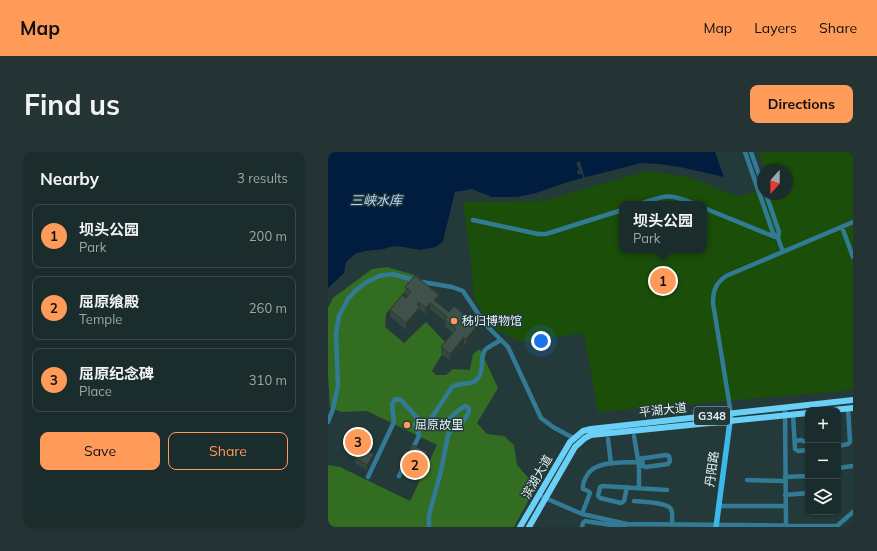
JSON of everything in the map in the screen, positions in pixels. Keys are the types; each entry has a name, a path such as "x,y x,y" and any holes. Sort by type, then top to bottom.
{"highway":[{"name":"平湖大道","path":"574,438 583,431 591,429 853,400"},
{"name":"平湖大道","path":"580,442 591,435 805,413"},
{"name":"滨湖大道","path":"520,527 565,449 574,438"},
{"name":"滨湖大道","path":"529,527 572,453 580,442"}],"main road":[{"name":"丹阳路","path":"716,526 731,414"}],"street":[{"path":"745,152 773,234 778,238"},
{"path":"751,152 757,169"},
{"path":"650,201 667,196 677,197 687,201"},
{"path":"768,200 779,232 778,238 783,252"},
{"path":"707,209 778,238"},
{"path":"474,220 538,234 546,234 619,211"},
{"path":"731,414 713,303 715,288 726,276 853,222"},
{"path":"842,227 853,257"},
{"path":"328,422 333,409 338,386 336,334 339,316 352,294 367,282 379,276 399,274 422,282 458,288 467,295 485,324 510,351 542,418 548,425 580,442"},
{"path":"428,423 452,387 458,384 474,382 478,379 482,370 482,358 485,351 501,340"},
{"path":"368,477 394,422 395,418 392,404 397,398 402,400 420,421 428,423 428,427 435,427 451,419 462,407 466,406 469,409 464,421 450,431 448,435 441,471 429,515 429,527"},
{"path":"785,408 786,525"},
{"path":"841,445 850,442 850,408"},
{"path":"793,414 795,449 798,451 805,450"},
{"path":"399,476 419,436 415,424 420,421"},
{"path":"634,436 639,460 639,488"},
{"path":"608,439 611,464"},
{"path":"795,441 801,440 805,442"},
{"path":"582,514 590,493 583,489 582,485 587,474 594,466 666,455 669,456 670,461 668,464 646,467 643,466 639,460"},
{"path":"841,468 853,466"},
{"path":"747,480 785,479 805,476"},
{"path":"627,488 624,501 621,503 600,498 598,496 600,487 603,486 667,490"},
{"path":"785,495 805,493"},
{"path":"538,496 582,514 626,526"},
{"path":"634,501 666,505 671,509 672,524"},
{"path":"718,506 786,506"},
{"path":"582,527 585,521 618,527 672,524 716,526 837,526 853,512"}],"green space":[{"path":"759,152 853,152 853,390 598,412 584,333 522,342 497,330 485,317 474,299 463,202 543,201 647,171 689,177 739,197 757,190 757,200 793,200 793,164 763,164"},
{"path":"387,267 418,276 386,314 385,327 404,343 426,322 445,342 444,351 432,371 436,375 446,375 453,369 470,370 473,354 480,349 498,388 477,423 487,434 504,436 514,445 517,465 533,483 537,485 514,527 328,527 328,465 340,467 410,501 437,445 367,411 341,412 330,407 328,375 328,308 333,298 372,269"}],"water":[{"name":"三峡水库","path":"328,152 715,152 724,177 680,167 641,163 517,197 492,197 472,189 455,192 443,241 436,247 420,250 397,246 355,254 346,262 344,273 328,288"}],"pier":[{"path":"580,161 585,178 583,178 582,174 578,175 577,171 579,170 576,163"}],"building":[{"name":"秭归博物馆","path":"415,275 439,295 434,300 449,312 454,306 477,326 466,339 464,337 450,354 441,347 456,329 445,320 447,317 430,303 426,308 419,302 417,305 420,307 406,323 390,310 402,295 406,298 411,292 405,287"},
{"path":"413,445 427,452 417,472 403,465"},
{"path":"361,447 374,454 367,465 355,458"}],"place":[{"name":"坝头公园","path":"663,281"},
{"name":"秭归博物馆","path":"454,321"},
{"name":"屈原故里","path":"407,425"},
{"name":"屈原纪念碑","path":"358,442"},
{"name":"屈原飨殿","path":"415,465"}]}
